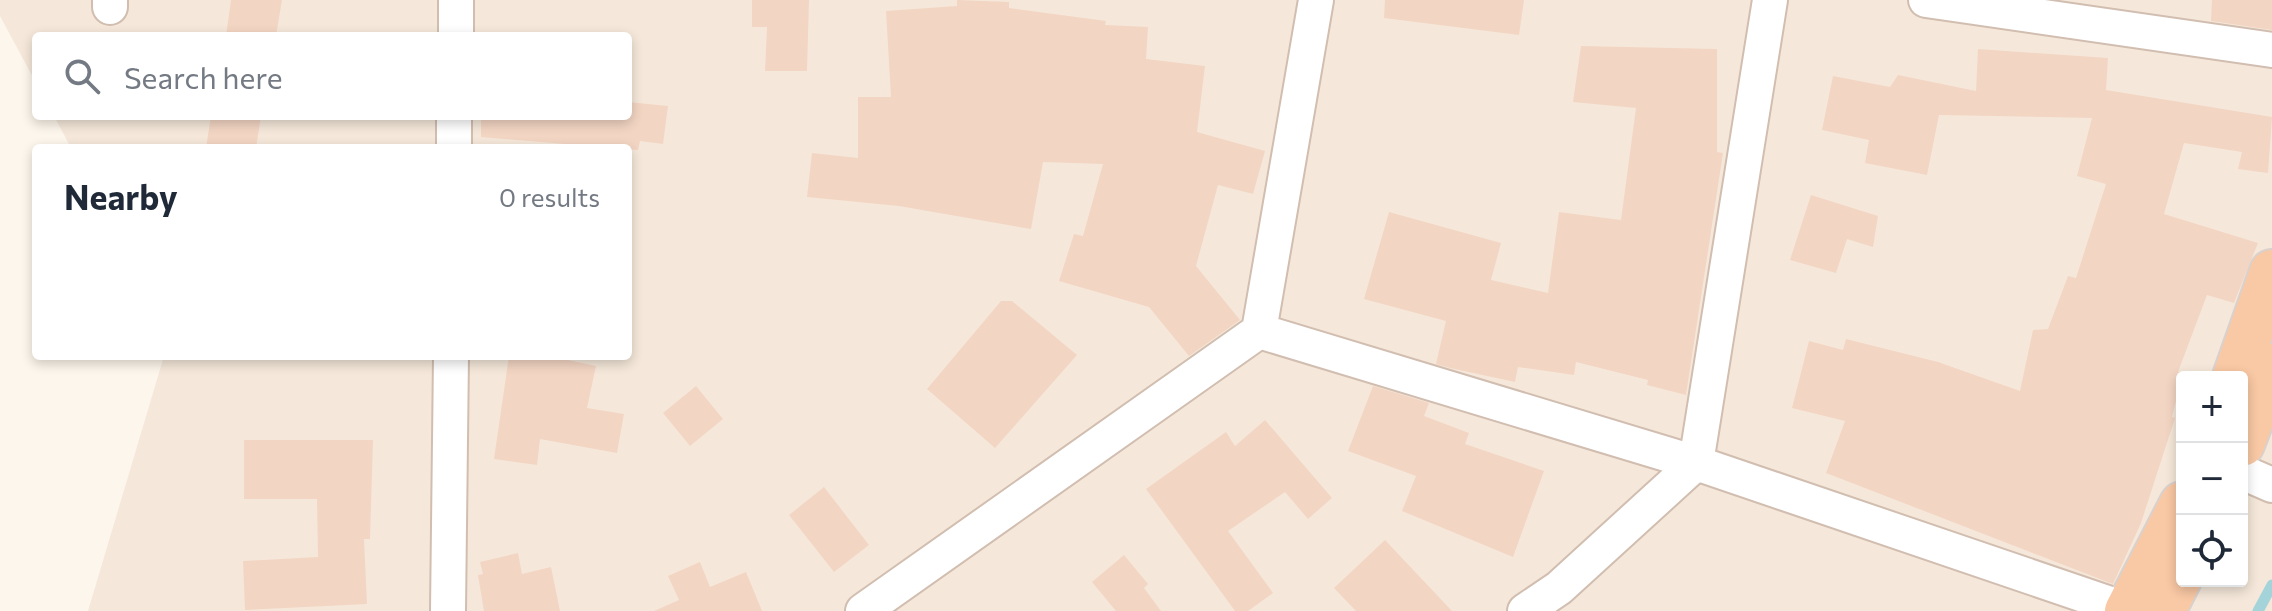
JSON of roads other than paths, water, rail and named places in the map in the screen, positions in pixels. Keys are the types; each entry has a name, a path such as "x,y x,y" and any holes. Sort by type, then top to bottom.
{"highway":[{"path":"2237,371 2272,272"},
{"path":"2242,443 2272,366"},
{"path":"2127,611 2176,515"},
{"path":"2163,611 2176,585"}],"street":[{"path":"456,0 456,32"},
{"path":"863,611 1259,331 1316,0"},
{"path":"1525,611 1559,588 1696,463 1770,0"},
{"path":"1926,0 2272,50"},
{"path":"454,120 454,144"},
{"path":"1259,331 1696,463 2127,611"},
{"path":"448,611 451,360"},
{"path":"2248,475 2272,485"}],"waterway":[{"path":"2258,611 2272,585"}]}
